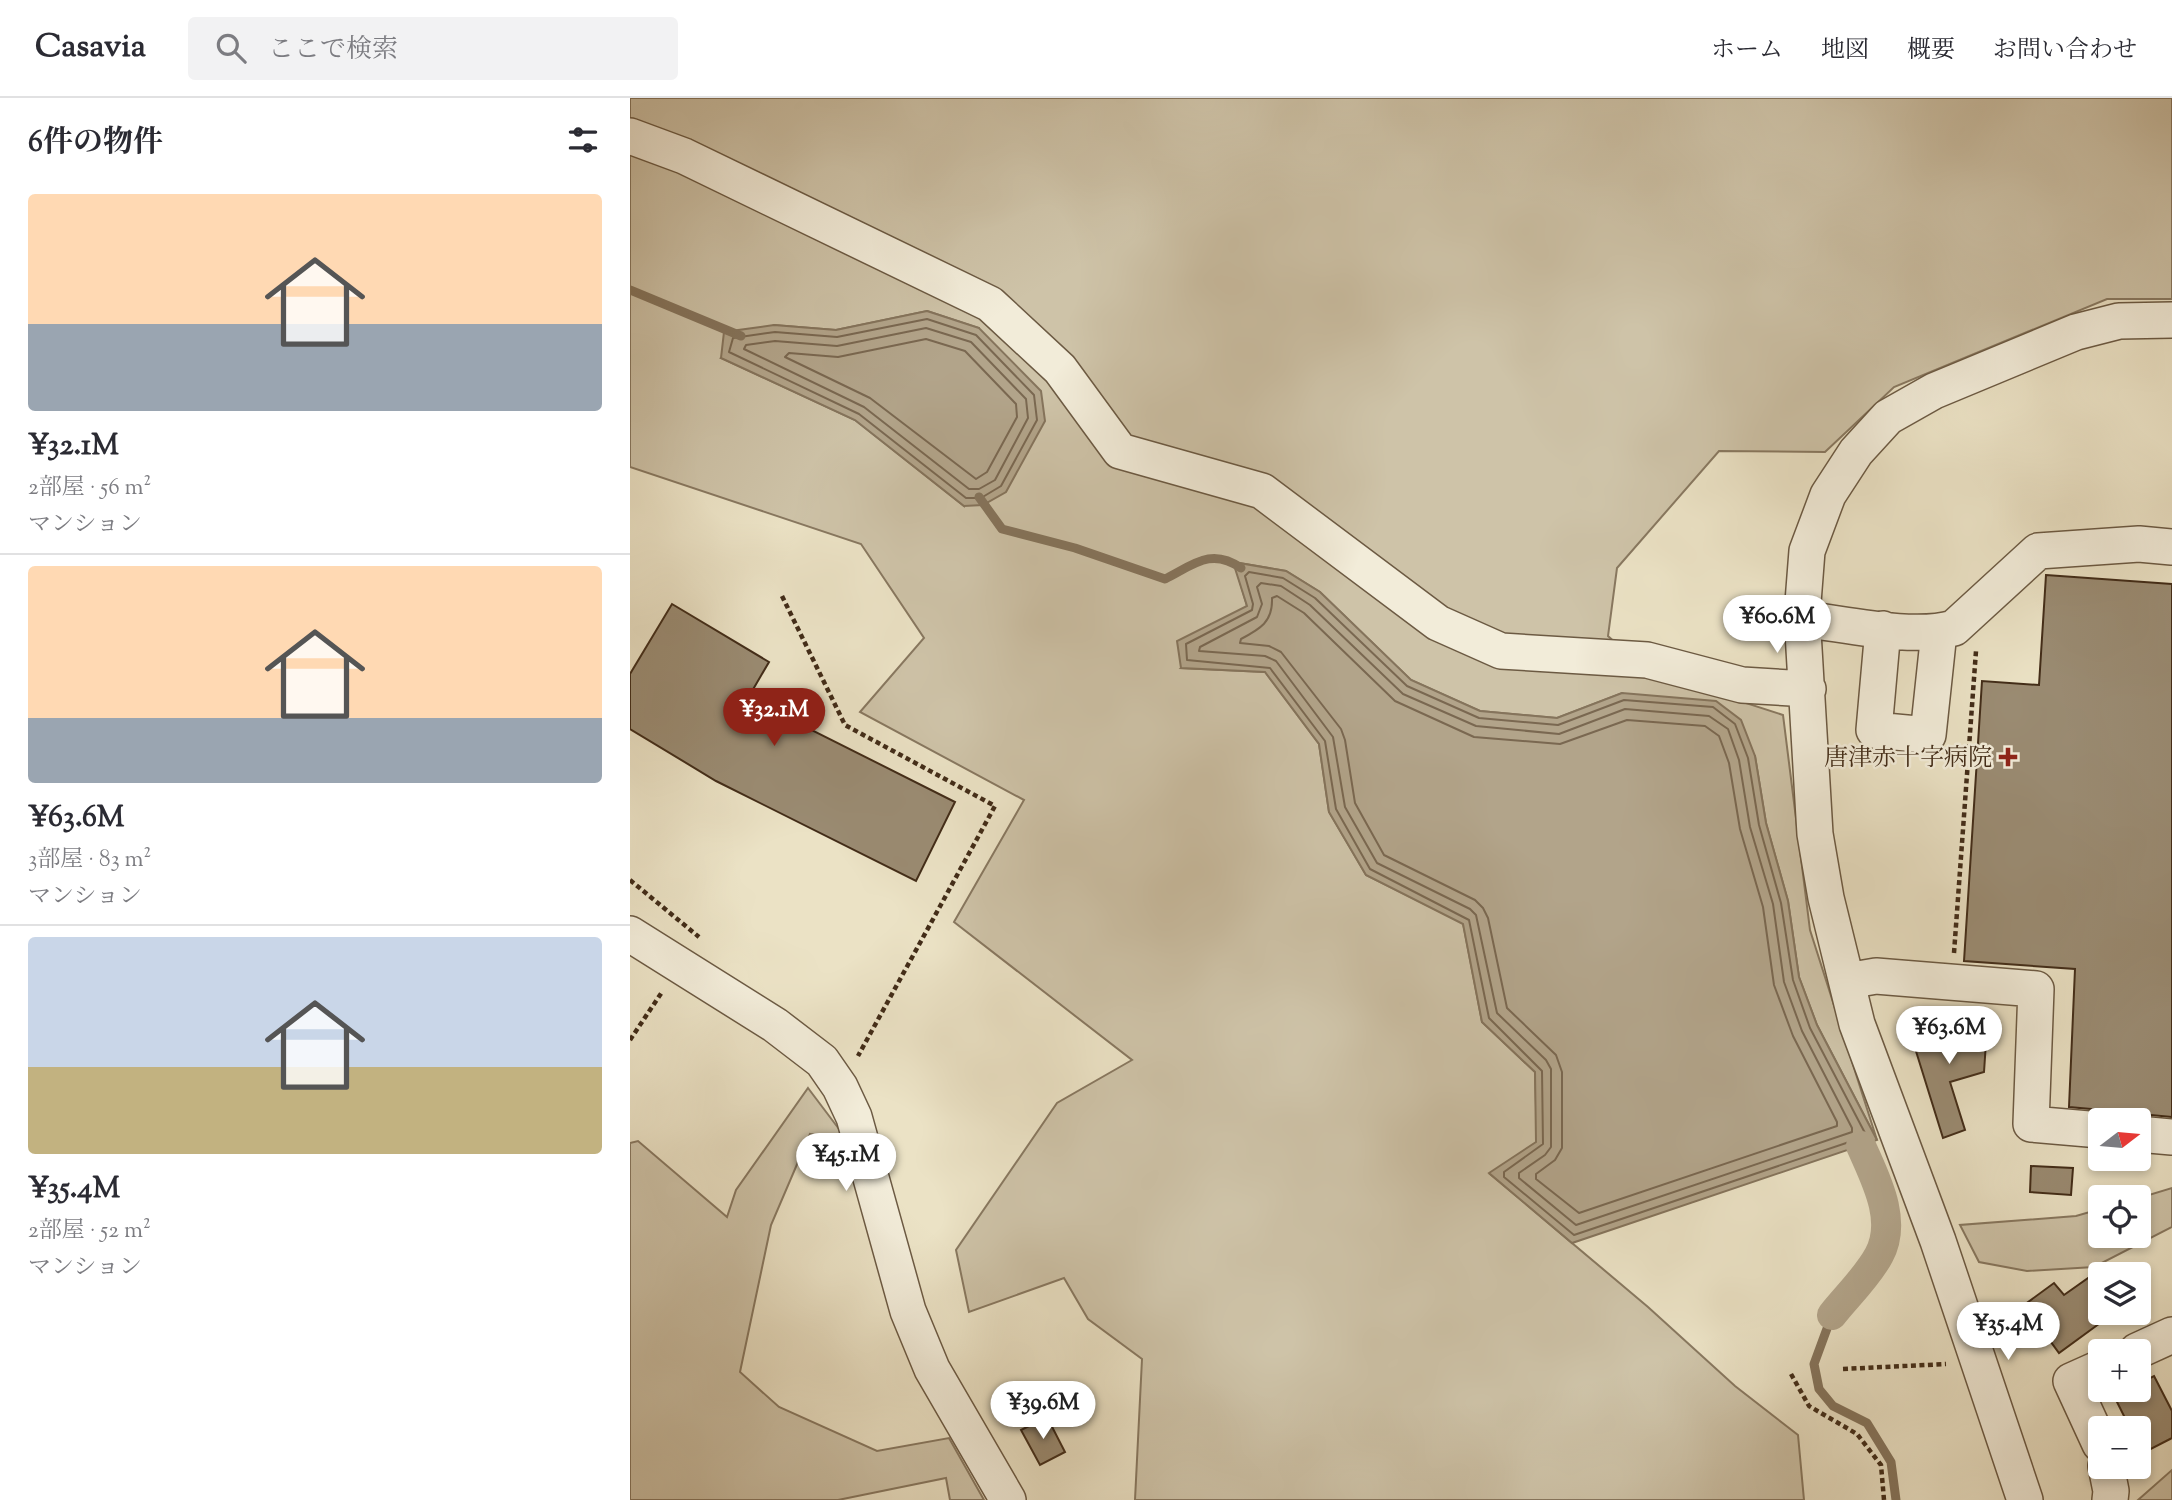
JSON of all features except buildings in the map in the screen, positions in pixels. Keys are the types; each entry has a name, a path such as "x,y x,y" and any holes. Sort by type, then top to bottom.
{"street":[{"path":"630,136 684,156 990,304 1060,369 1120,451 1262,491 1438,623 1501,651 1647,660 1742,685 1808,689"},
{"path":"2025,1500 1938,1241 1857,1024 1826,898 1815,834 1802,620 1807,551 1828,495 1856,452 1888,417 1934,390 2076,332 2119,321 2172,320"},
{"path":"1802,620 1939,632 1954,628 2038,551 2139,544 2172,547"},
{"path":"1884,629 1874,730 1928,735 1939,632"},
{"path":"630,934 775,1025 822,1061 840,1087 854,1117 908,1311 927,1357 1008,1500"},
{"path":"1847,981 1876,976 2036,989 2031,1125 2088,1129"},
{"path":"2151,1135 2172,1137"},
{"path":"2151,1345 2172,1335"},
{"path":"2088,1373 2071,1381 2088,1418"},
{"path":"2109,1479 2110,1500"}],"path":[{"path":"782,596 845,725 995,806 840,1087"},
{"path":"1953,961 1977,640"},
{"path":"630,1040 680,965"},
{"path":"1843,1369 1979,1363"},
{"path":"1791,1374 1809,1406 1857,1434 1881,1465 1884,1500"}],"shaded area":[{"path":"630,98 2172,98 2172,299 2107,299 1894,387 1825,452 1719,451 1617,568 1608,636 1647,671 1783,715 1810,930 1877,1140 1817,1025 1799,977 1788,901 1766,823 1755,756 1622,693 1557,718 1480,711 1411,680 1320,592 1286,571 1234,562 1247,606 1181,668 1265,672 1319,744 1329,812 1366,875 1463,923 1482,1022 1535,1072 1537,1142 1490,1174 1648,1307 1735,1386 1798,1435 1804,1500 1135,1500 1142,1359 1088,1319 1064,1278 969,1312 956,1250 1057,1103 1132,1060 954,922 1024,800 860,712 924,638 861,544 630,467","holes":["927,311 979,328 964,506 855,420 721,358 774,325 836,330"]},
{"path":"808,1088 848,1141 810,1134 771,1225 740,1372 779,1407 877,1451 949,1438 984,1500 950,1500 946,1478 838,1500 630,1500 630,1143 638,1141 727,1217 736,1190"},
{"path":"2172,1188 2172,1227 2151,1238 2151,1194"},
{"path":"2088,1212 2088,1248 2131,1248 2104,1262 2088,1262 2088,1267 2027,1271 1979,1262 1960,1225 2076,1216"},
{"path":"2172,1470 2172,1500 2138,1500"}],"water":[{"path":"927,311 979,328 1041,391 1045,421 1006,492 983,505 964,506 855,420 721,358 724,332 774,325 836,330"},
{"path":"1233,562 1286,571 1320,592 1411,680 1480,711 1557,718 1622,693 1716,701 1741,720 1755,756 1766,823 1788,901 1799,977 1817,1025 1877,1140 1572,1243 1489,1173 1536,1142 1535,1072 1482,1022 1463,924 1366,875 1329,812 1319,744 1265,672 1181,668 1177,641 1247,606"}],"waterway":[{"path":"630,290 741,336"},
{"path":"979,497 1002,529 1075,548 1165,579 1202,560 1220,559 1241,568"},
{"path":"1832,1315 1869,1271 1884,1242 1886,1228 1882,1199 1861,1146"},
{"path":"1832,1315 1814,1364 1819,1389 1833,1406 1867,1423 1891,1462 1896,1500"}],"place":[{"name":"唐津赤十字病院","path":"2008,757"}]}
